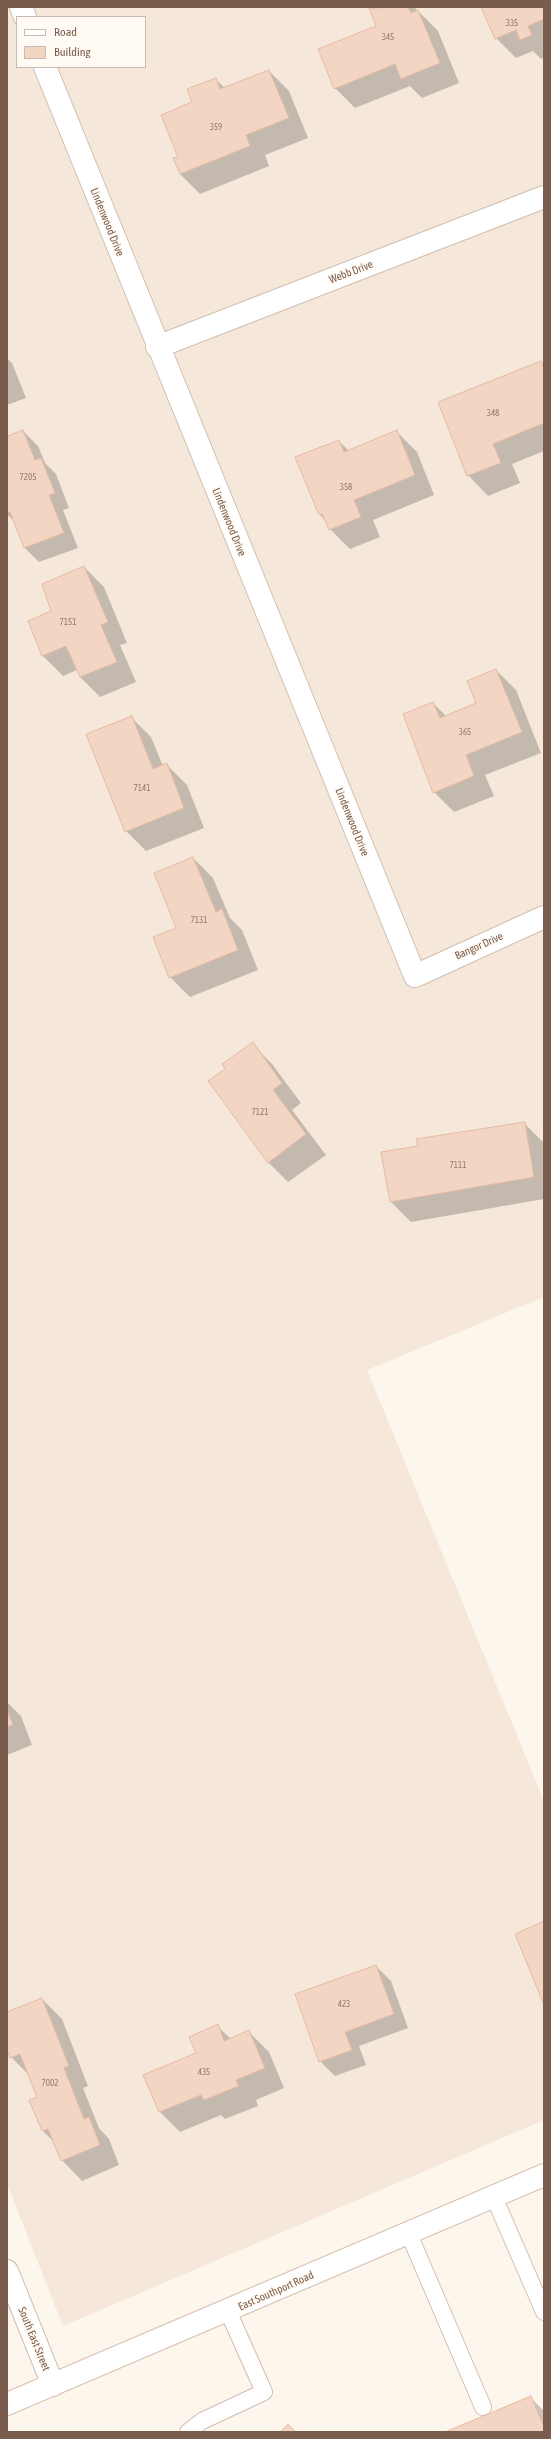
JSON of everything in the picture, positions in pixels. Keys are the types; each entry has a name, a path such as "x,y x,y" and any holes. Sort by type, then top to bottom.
{"street":[{"name":"Lindenwood Drive","path":"45,68 157,347 415,976"},
{"name":"Webb Drive","path":"157,347 544,197"},
{"name":"Bangor Drive","path":"415,976 544,917"},
{"name":"East Southport Road","path":"7,2404 228,2312 544,2175"},
{"name":"South East Street","path":"7,2271 53,2385"}],"lane":[{"path":"494,2197 544,2312"},
{"path":"409,2234 483,2407"},
{"path":"188,2432 202,2420 264,2392 228,2312"}],"shaded area":[{"path":"7,7 544,7 544,1297 367,1370 544,1801 544,2120 63,2326 7,2184"}],"building":[{"path":"408,7 411,13 418,10 440,63 401,79 395,64 334,89 318,49 376,26 369,8"},
{"path":"481,7 544,7 544,19 528,26 532,35 520,40 516,30 495,39"},
{"path":"269,70 289,118 246,135 250,146 180,174 173,158 178,157 161,115 192,102 187,89 216,78 220,89"},
{"path":"541,361 544,369 544,423 493,444 501,463 467,476 438,402"},
{"path":"23,430 35,460 41,458 55,493 49,495 64,533 24,548 10,512 7,513 7,436"},
{"path":"397,430 415,475 354,500 361,517 329,530 322,514 319,515 295,457 339,440 344,452"},
{"path":"84,566 108,622 101,625 117,662 80,677 66,646 42,656 28,621 51,611 42,584"},
{"path":"496,669 522,732 466,755 474,776 433,793 403,714 433,702 440,718 476,703 467,681"},
{"path":"132,716 153,769 167,763 184,808 125,832 86,734"},
{"path":"193,857 216,912 222,909 238,950 169,978 153,937 176,928 154,873"},
{"path":"253,1042 282,1083 273,1090 306,1134 268,1163 208,1081 225,1069 222,1064"},
{"path":"525,1122 534,1177 390,1202 381,1152 418,1146 416,1139"},
{"path":"7,1710 13,1725 7,1727"},
{"path":"544,1921 544,2005 515,1934"},
{"path":"376,1965 394,2014 345,2032 352,2050 319,2062 295,1994"},
{"path":"42,1998 69,2066 64,2068 84,2119 89,2117 100,2145 61,2161 48,2129 42,2131 29,2100 37,2097 20,2054 10,2058 7,2050 7,2012"},
{"path":"218,2024 224,2041 249,2030 265,2068 236,2080 239,2086 204,2100 201,2095 159,2112 143,2075 196,2053 189,2037"},
{"path":"531,2396 544,2427 544,2432 445,2432"},
{"path":"288,2424 296,2432 280,2432"}]}
